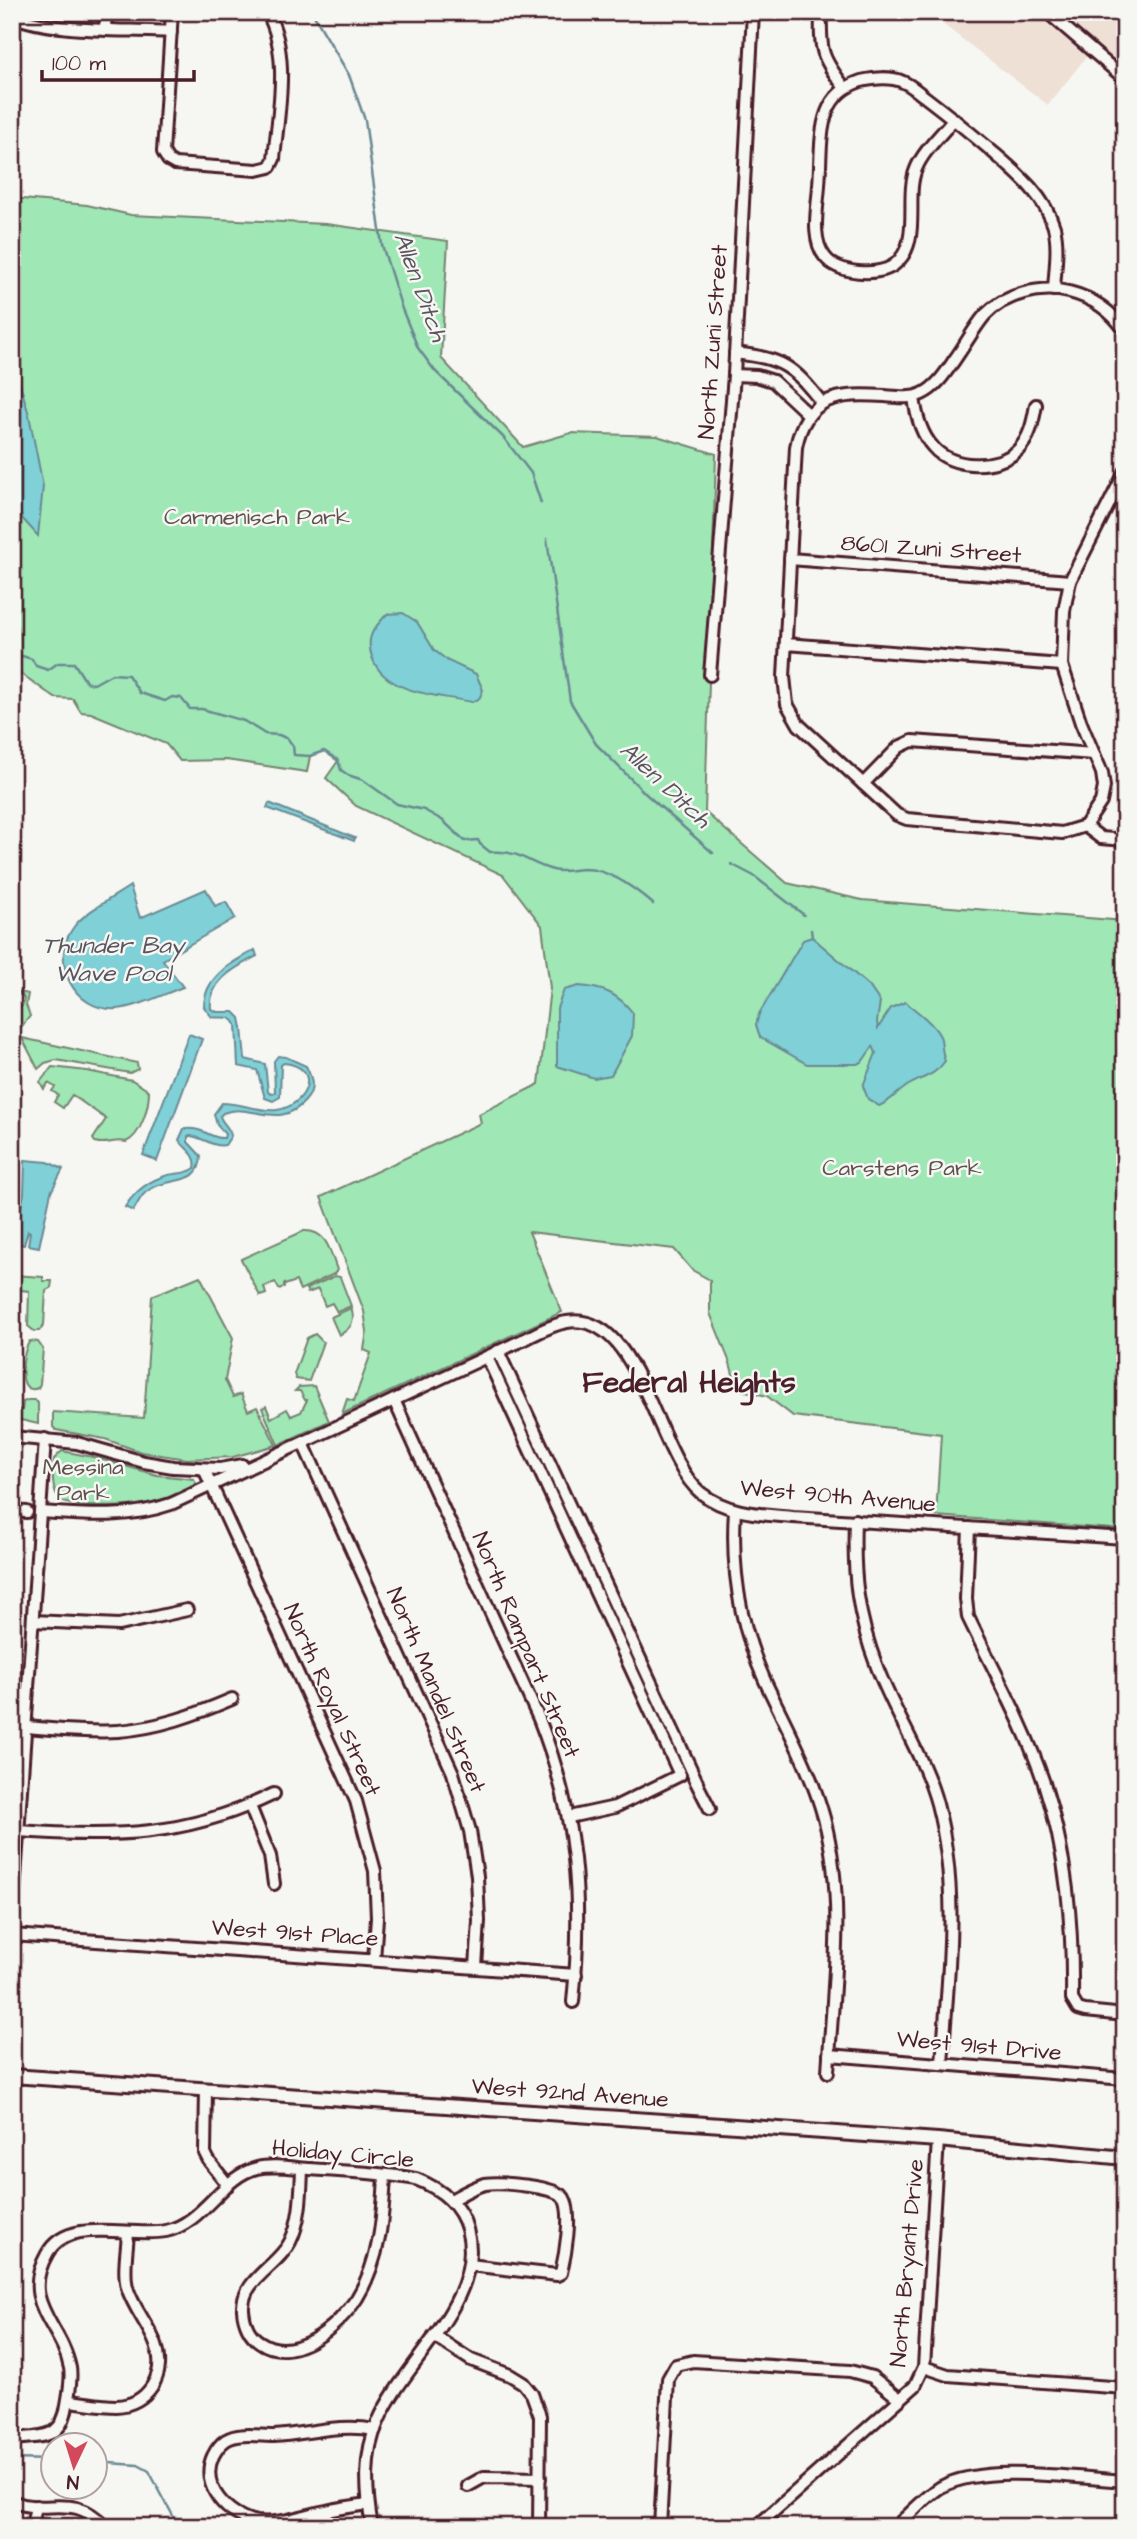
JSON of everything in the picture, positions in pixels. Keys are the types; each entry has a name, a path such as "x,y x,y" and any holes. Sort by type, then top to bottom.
{"main road":[{"name":"West 92nd Avenue","path":"12,2076 938,2140 1125,2158"}],"street":[{"path":"105,28 106,12"},
{"path":"172,12 163,152 168,160 185,165 257,170 270,167 274,159 281,70 276,33 267,12"},
{"name":"North Zuni Street","path":"710,675 734,375 753,12"},
{"path":"821,12 821,50 826,62 845,88"},
{"path":"1047,12 1125,79"},
{"path":"12,16 33,23 171,32"},
{"path":"954,119 915,170 908,245 902,257 893,266 880,271 841,268 825,257 818,240 817,225 825,117 834,100 845,88 870,79 882,78 902,81 954,119 1018,175 1041,201 1054,228 1054,290"},
{"path":"1125,331 1112,314 1096,302 1077,294 1054,290 1028,292 1013,297 990,311 938,382 925,393 914,397 848,396 822,403 808,415 796,447 784,688 791,712 807,734 897,815 920,822 1062,833 1085,826 1101,802 1104,787 1102,772 1076,711 1062,665 1062,624 1070,581 1125,472"},
{"path":"735,354 768,358 788,366 822,403"},
{"path":"734,375 757,376 773,382 808,415"},
{"path":"914,397 922,430 932,446 950,459 975,463 992,462 1009,457 1017,451 1031,429 1036,405"},
{"name":"8601 Zuni Street","path":"790,559 1070,581"},
{"path":"786,644 1062,665"},
{"path":"863,784 899,747 912,741 1094,754"},
{"path":"1085,826 1101,838 1125,840"},
{"name":"West 90th Avenue","path":"40,1512 103,1516 130,1514 171,1504 567,1321 592,1324 608,1334 627,1357 682,1472 702,1494 735,1510 1125,1538"},
{"path":"498,1352 710,1810"},
{"path":"487,1357 680,1775"},
{"name":"North Rampart Street","path":"394,1400 539,1719 556,1766 569,1817 578,1894 573,2002"},
{"name":"West 90th Avenue","path":"12,1437 77,1443 155,1465 204,1469 258,1462"},
{"path":"12,1922 18,1831 18,1762 26,1727 46,1439"},
{"name":"North Mandel Street","path":"303,1443 453,1773 470,1830 477,1877 479,1922 476,1967"},
{"name":"North Royal Street","path":"204,1469 356,1801 374,1871 377,1919 374,1960"},
{"path":"735,1510 735,1569 739,1603 764,1680 810,1778 824,1817 832,1851 837,1933 828,2072"},
{"path":"12,1511 27,1512"},
{"path":"855,1520 853,1568 864,1627 877,1668 936,1800 950,1865 951,1933 942,2064"},
{"path":"568,1532 579,1527"},
{"path":"970,1528 967,1611 1043,1782 1059,1842 1068,1892 1073,1962 1072,1999 1078,2009 1125,2015"},
{"path":"33,1621 119,1625 187,1610"},
{"path":"622,1649 633,1644"},
{"path":"26,1727 94,1732 133,1729 184,1718 232,1699"},
{"path":"569,1817 615,1807 680,1775 690,1775 697,1782"},
{"path":"18,1831 95,1835 155,1832 201,1822 274,1794"},
{"path":"250,1805 270,1856 274,1884"},
{"name":"West 91st Place","path":"12,1935 576,1975"},
{"name":"West 91st Drive","path":"829,2055 1125,2079"},
{"path":"206,2089 205,2152 228,2185"},
{"name":"North Bryant Drive","path":"756,2527 915,2386 923,2367 938,2140"},
{"name":"Holiday Circle","path":"12,2439 40,2436 60,2428 65,2417 70,2370 42,2308 37,2290 40,2269 50,2249 69,2235 88,2230 154,2233 183,2225 228,2185 255,2168 302,2169 416,2179 433,2186 451,2200 465,2221 469,2265 458,2297 389,2400 375,2430 367,2470 372,2527"},
{"path":"302,2169 300,2205 291,2240 276,2262 250,2286 243,2301 244,2317 250,2331 262,2343 278,2349 298,2346 327,2330 341,2318 356,2298 372,2265 379,2242 386,2175"},
{"path":"451,2200 470,2189 498,2183 555,2192 564,2197 569,2209 561,2273 557,2275 469,2265"},
{"path":"68,2401 116,2406 128,2404 144,2396 158,2378 160,2359 156,2345 134,2304 125,2280 128,2233"},
{"path":"434,2336 471,2360 510,2375 527,2387 540,2416 539,2527"},
{"path":"660,2527 668,2379 676,2365 693,2361 850,2371 872,2377 900,2399"},
{"path":"923,2367 948,2375 1125,2388"},
{"path":"368,2504 284,2520 257,2522 238,2514 217,2497 209,2481 209,2468 219,2447 226,2440 235,2437 289,2434 336,2427 375,2430"},
{"path":"895,2527 940,2488 970,2476 999,2473 1125,2481"},
{"path":"468,2486 484,2477 540,2478"},
{"path":"12,2501 36,2506 81,2508 90,2512 106,2527"},
{"path":"32,2527 36,2506"}],"shaded area":[{"path":"927,12 1125,12 1125,90 1086,57 1048,105"}],"green space":[{"path":"12,198 87,205 131,215 326,224 448,241 441,358 523,447 571,433 657,436 716,454 705,812 787,883 862,900 1125,921 1125,1530 936,1516 941,1434 793,1416 767,1396 737,1389 730,1363 710,1313 710,1280 692,1270 674,1249 529,1232 562,1312 342,1414 347,1399 354,1401 371,1353 364,1350 367,1331 364,1311 321,1197 481,1123 479,1114 539,1084 550,988 542,926 503,875 356,806 326,778 338,761 324,751 310,756 307,772 226,760 180,761 166,744 91,713 81,712 73,699 55,698 23,675 12,672"},
{"path":"12,990 28,994 26,1005 30,1016 22,1026 18,1023 15,1025 13,1013 22,1006 24,999 22,995 12,993"},
{"path":"22,1038 137,1063 138,1069 130,1073 56,1060 45,1063 38,1069"},
{"path":"52,1067 132,1080 149,1091 146,1113 136,1134 126,1142 95,1142 93,1139 106,1119 72,1095 63,1108 54,1102 58,1095 52,1091 55,1087 48,1083 44,1089 40,1082"},
{"path":"304,1231 323,1238 337,1270 300,1290 296,1281 285,1285 284,1283 284,1287 279,1289 275,1282 264,1287 266,1294 260,1296 241,1259"},
{"path":"12,1275 43,1277 43,1281 52,1281 51,1288 46,1291 44,1325 39,1331 28,1326 29,1291 12,1289"},
{"path":"200,1276 233,1338 225,1380 233,1397 241,1394 248,1411 257,1407 276,1445 233,1457 187,1459 141,1452 105,1439 56,1430 53,1427 53,1412 144,1418 152,1296"},
{"path":"335,1276 340,1277 351,1306 337,1312 332,1303 325,1306 318,1289 308,1293 306,1289"},
{"path":"351,1308 351,1324 339,1335 331,1317"},
{"path":"315,1334 323,1342 309,1381 296,1379 294,1374 307,1338"},
{"path":"30,1341 38,1342 43,1349 40,1384 38,1388 31,1389 26,1386 22,1371"},
{"path":"314,1386 329,1421 278,1445 262,1408 266,1406 271,1418 287,1409 291,1416 301,1412 307,1400 300,1391 295,1391 299,1387"},
{"path":"28,1400 38,1403 38,1424 12,1418 12,1409 22,1410 23,1402"},
{"name":"Messina Park","path":"62,1451 157,1475 194,1479 196,1484 171,1496 144,1504 103,1507 68,1504 58,1497 53,1482 54,1459"}],"water":[{"path":"12,356 29,415 43,486 38,536 12,507"},
{"path":"403,613 417,622 434,650 448,661 476,674 483,690 479,699 472,702 414,691 388,679 378,669 370,650 372,633 387,614"},
{"path":"269,803 355,838 354,841 267,808"},
{"name":"Thunder Bay Wave Pool","path":"130,886 140,918 206,889 215,906 226,902 235,918 163,960 183,987 132,1006 101,1008 88,1002 70,982 65,969 66,941 84,916"},
{"path":"812,937 869,986 880,1002 878,1028 891,1008 905,1002 931,1024 941,1039 945,1061 941,1066 879,1106 868,1099 863,1086 876,1053 873,1046 862,1062 857,1064 807,1064 760,1037 756,1025 759,1014 803,940"},
{"path":"255,950 257,956 219,982 211,999 211,1009 217,1012 234,1012 240,1018 245,1059 265,1064 268,1092 275,1092 274,1061 278,1056 306,1066 311,1079 311,1092 295,1110 285,1114 244,1111 223,1113 220,1116 231,1136 225,1145 216,1145 188,1136 188,1142 201,1156 195,1173 146,1192 133,1211 125,1207 133,1196 149,1183 195,1168 193,1156 179,1140 184,1129 224,1138 225,1134 217,1125 214,1114 222,1103 277,1110 288,1107 303,1094 307,1079 304,1071 284,1063 281,1065 280,1097 273,1101 265,1098 257,1070 238,1066 234,1022 229,1018 212,1017 204,1007 205,996 214,979 229,965"},
{"path":"579,986 609,993 633,1013 632,1036 611,1075 594,1078 557,1066 557,1008 564,990"},
{"path":"189,1034 202,1039 157,1161 143,1155"},
{"path":"25,1160 48,1162 63,1169 51,1192 39,1247 28,1245 28,1231 24,1245 12,1242 24,1194"}],"waterway":[{"name":"Allen Ditch","path":"312,12 349,75 365,120 382,245 402,309 418,348 435,371 503,437 531,473 541,503"},
{"name":"Allen Ditch","path":"547,539 570,701 596,744 647,795 713,853"},
{"path":"22,656 32,659 36,666 48,670 58,663 74,663 86,682 94,684 112,674 128,675 140,693 165,701 172,697 181,698 190,709 202,709 244,721 265,734 288,739 293,746 294,755 310,756 324,751 338,760 341,770 348,775 363,780 397,804 424,810 442,820 465,841 478,840 490,852 510,853 553,870 586,869 604,873 631,887 653,904"},
{"name":"Allen Ditch","path":"731,864 754,876 804,915"},
{"name":"Allen Ditch","path":"811,930 812,937"},
{"path":"12,2459 38,2460"},
{"path":"108,2463 138,2465 149,2471 179,2527"}],"district":[{"name":"Federal Heights","path":"689,1383"}],"park label":[{"name":"Carmenisch Park","path":"257,517"},
{"name":"Carstens Park","path":"902,1168"}]}
